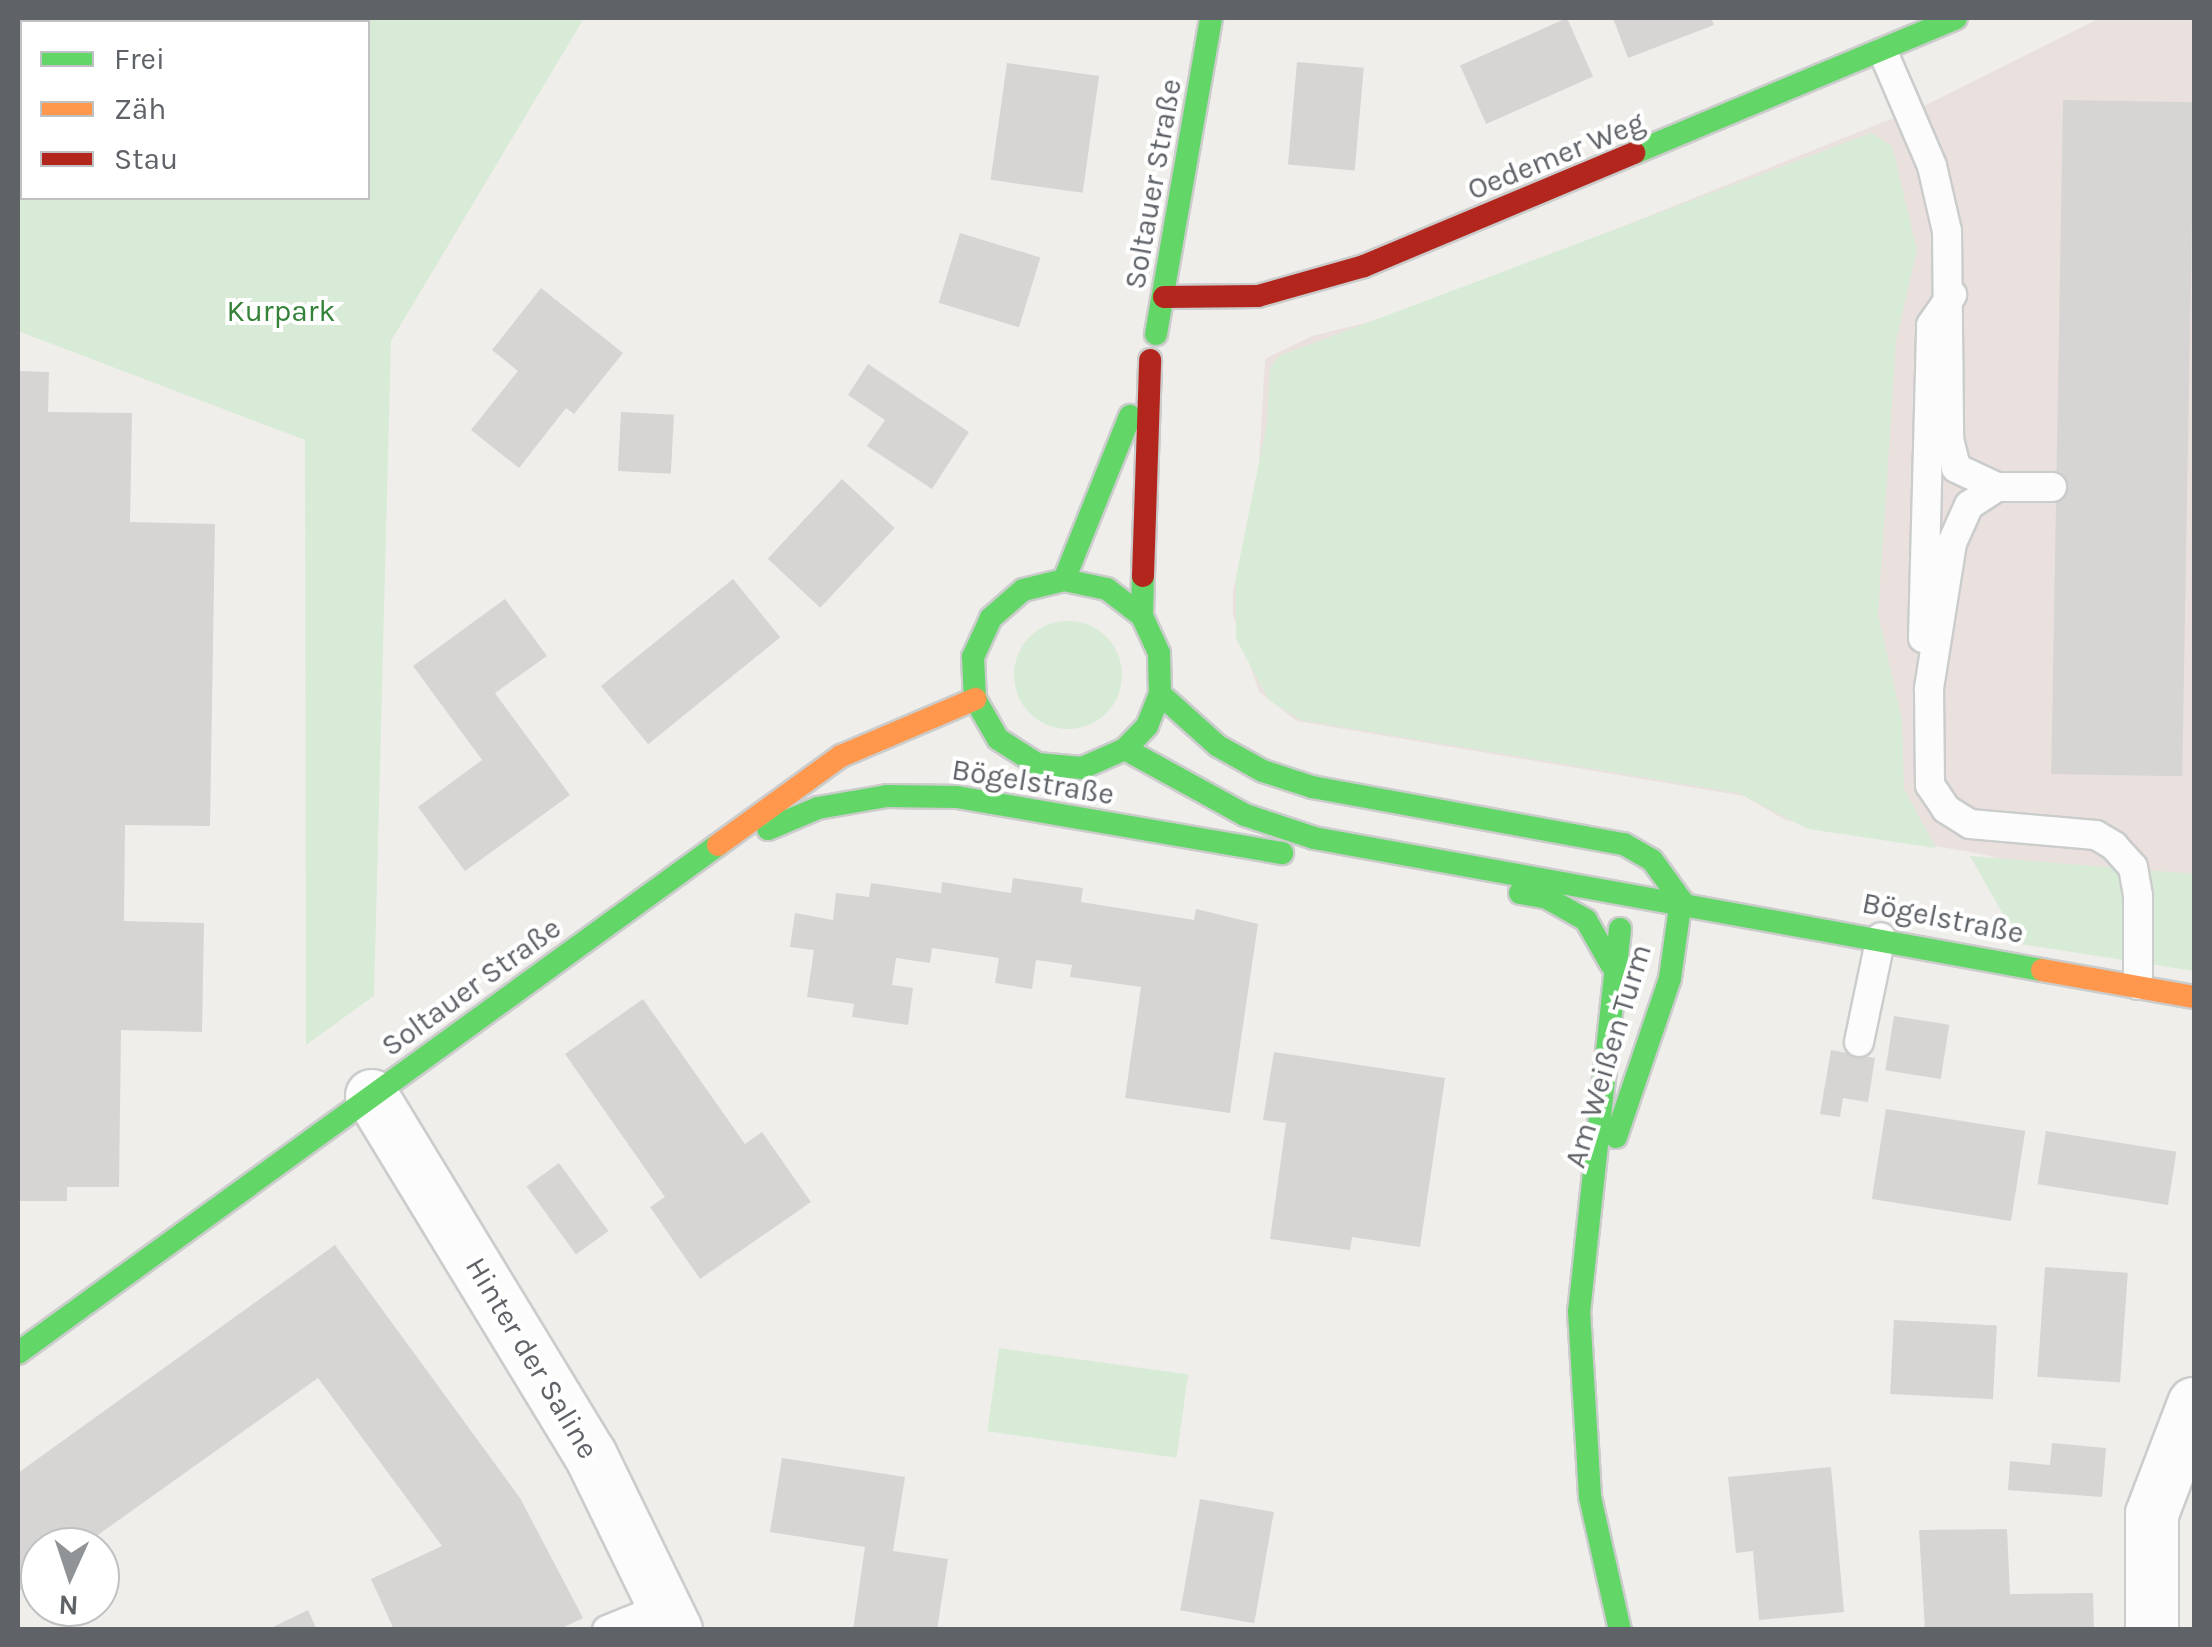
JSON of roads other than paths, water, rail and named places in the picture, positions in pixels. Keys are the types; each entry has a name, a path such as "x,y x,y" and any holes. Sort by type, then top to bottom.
{"main road":[{"name":"Soltauer Straße","path":"1064,580 1150,360 1211,18"},
{"name":"Oedemer Weg","path":"1164,298 1258,296 1364,266 1883,52 1956,18"},
{"name":"Soltauer Straße","path":"1150,360 1142,616 1160,653 1160,694"},
{"path":"1142,616 1108,589 1064,580 1023,590 991,618 974,657 975,699 998,739 1036,764 1082,768 1125,750 1147,726 1160,694 1218,746 1262,771 1312,787 1624,844 1652,860 1681,900"},
{"name":"Soltauer Straße","path":"18,1352 841,756 975,699"},
{"name":"Bögelstraße","path":"1125,750 1245,815 1314,838 1881,936 2194,998"},
{"name":"Bögelstraße","path":"706,854 818,808 887,796 957,797 1546,898 1586,920 1611,964"},
{"name":"Bögelstraße","path":"1314,838 1358,866"},
{"name":"Am Weißen Turm","path":"1620,1630 1590,1496 1580,1403 1584,1229 1611,964 1628,891"},
{"name":"Am Weißen Turm","path":"1584,1229 1670,978 1681,900"}],"street":[{"name":"Hinter der Saline","path":"372,1096 591,1456 671,1618"},
{"path":"2152,1630 2152,1514 2194,1404"}],"lane":[{"path":"1883,52 1932,166 1952,295 1949,439 1956,468 1997,487 2052,488"},
{"path":"1929,688 1922,662 1930,325 1952,295"},
{"path":"1997,487 1968,505 1952,543 1929,688 1930,785 1946,809 1970,824 2096,835 2133,868 2138,985"},
{"path":"1859,1042 1881,936"},
{"path":"606,1630 671,1618"}],"park label":[{"name":"Kurpark","path":"281,311"}]}
